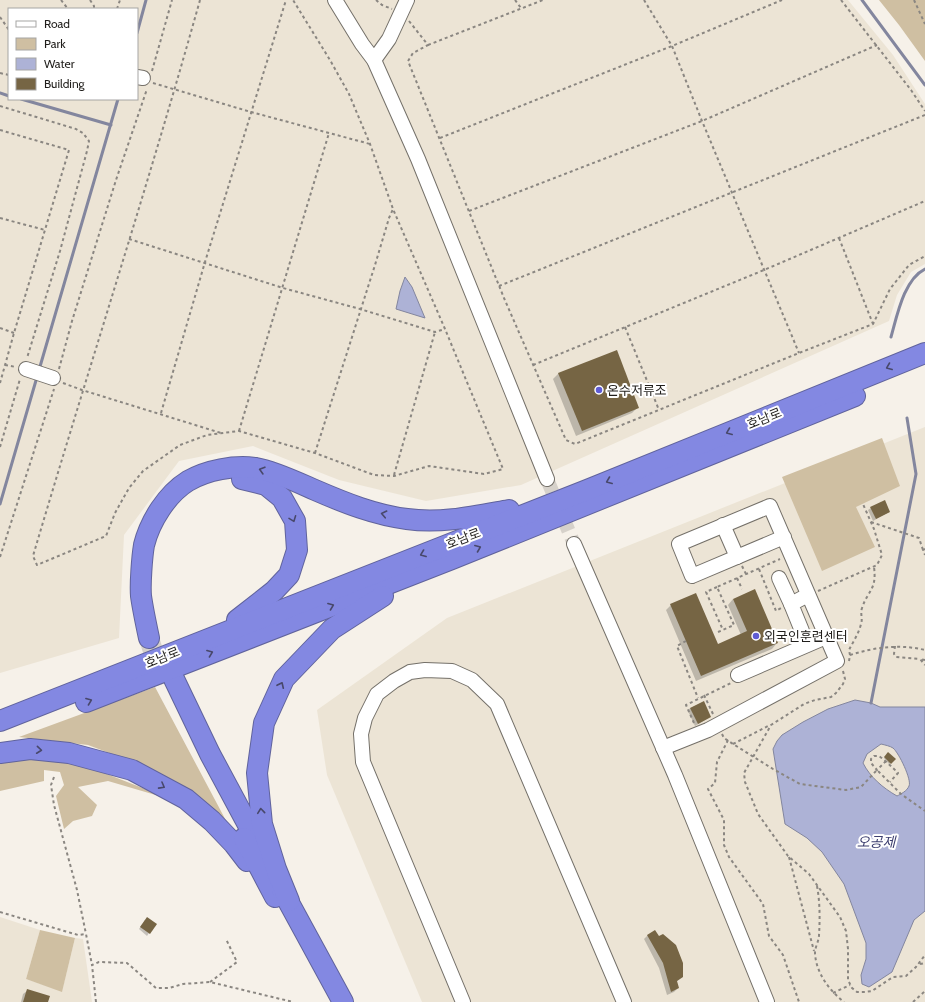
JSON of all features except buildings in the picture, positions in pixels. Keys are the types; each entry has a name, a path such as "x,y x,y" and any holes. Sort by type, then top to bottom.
{"highway":[{"name":"호남로","path":"0,721 587,490 925,353"},
{"name":"호남로","path":"0,735 452,559 925,368"},
{"path":"193,644 236,620 274,591 289,575 297,550 295,521 282,498 266,485 244,479 219,481 196,490 179,503 165,522 157,544 152,580 154,636 141,594 144,545 150,527 159,511 172,495 188,481 210,472 230,468 256,468 291,479 366,510 408,519 438,521 482,516 527,507 587,490"},
{"path":"285,906 276,869 262,824 257,773 264,723 284,679 332,629 369,604 452,559"},
{"path":"169,682 210,754 333,1002"},
{"path":"0,753 30,749 70,753 132,770 186,799 212,821 234,844 285,906 343,1002"}],"street":[{"path":"336,0 362,44 374,60 418,159 547,480"},
{"path":"374,60 389,39 404,6"},
{"path":"24,369 55,379"},
{"path":"663,748 708,730 837,661 826,637 784,538 770,506 679,544 692,576 739,561 784,538"},
{"path":"723,525 739,561"},
{"path":"574,544 663,748 767,1002"},
{"path":"779,578 788,605 802,631"},
{"path":"788,605 808,595"},
{"path":"738,675 826,637"},
{"path":"462,1002 363,762 361,734 365,718 377,694 394,681 410,672 425,670 452,671 472,680 497,704 624,1002"}],"path":[{"path":"61,0 67,8"},
{"path":"138,98 143,79 172,0"},
{"path":"200,0 33,556 37,565 106,536 115,513 129,488 143,471 180,445 207,435 239,431 314,452 374,475 394,476 429,466 484,474 503,469 394,209 370,144 349,94 293,0"},
{"path":"161,413 205,262 286,0"},
{"path":"376,0 382,5 404,6 428,45"},
{"path":"515,0 521,8"},
{"path":"542,0 428,45 413,53 408,61 499,286 566,440 575,444 799,352 873,324 890,289 909,265 925,256"},
{"path":"644,0 672,46 799,352"},
{"path":"440,138 672,46 782,0"},
{"path":"841,0 877,45 925,111"},
{"path":"914,0 925,24"},
{"path":"0,17 8,29"},
{"path":"469,211 702,120 877,45"},
{"path":"143,79 174,90 370,144"},
{"path":"0,557 116,180 137,100"},
{"path":"0,106 76,129 83,133 89,141 60,251 0,447"},
{"path":"499,286 925,115"},
{"path":"0,130 69,150 0,383"},
{"path":"239,431 329,133"},
{"path":"533,365 764,270 925,201"},
{"path":"314,452 389,218 394,209"},
{"path":"0,218 45,230"},
{"path":"839,238 873,324"},
{"path":"129,239 283,288 360,309 435,332 445,329"},
{"path":"625,327 659,410"},
{"path":"0,328 14,333"},
{"path":"394,476 435,332"},
{"path":"55,379 82,390 161,413 223,434"},
{"path":"808,595 877,565 882,555 871,522 863,504"},
{"path":"871,522 920,538 925,555"},
{"path":"723,630 706,592 787,556"},
{"path":"739,561 746,574"},
{"path":"846,665 849,661 849,650 861,625 862,607 873,587 875,578 874,567"},
{"path":"759,569 776,611 788,605"},
{"path":"736,578 742,589"},
{"path":"717,587 734,626 718,632"},
{"path":"686,641 677,646 698,698"},
{"path":"850,655 862,651 890,646 925,650"},
{"path":"895,646 894,654 896,657 925,660"},
{"path":"920,659 925,665"},
{"path":"733,744 771,725 804,704 831,697 843,684 845,679 843,669"},
{"path":"697,727 686,705 704,695 715,719"},
{"path":"771,725 752,756 744,773 745,782 758,814 788,856 809,874 840,917 846,931 848,949 848,980 850,984 857,992 872,991 893,977 906,976 920,964 925,955"},
{"path":"721,731 724,738 800,784 844,790 861,787 886,761"},
{"path":"728,740 717,762 715,784 708,789 724,820 724,845 729,857 763,904 769,936 783,955 799,1002"},
{"path":"890,782 898,773 879,756 874,756 871,759 871,763 877,770 901,794 925,811"},
{"path":"54,777 51,785 54,805 86,934 92,965 96,1002"},
{"path":"788,856 821,975 832,993 844,1002"},
{"path":"814,952 819,939 820,920 817,885"},
{"path":"0,912 78,935 86,934"},
{"path":"210,982 237,962 226,939"},
{"path":"92,965 99,962 127,963 156,988 169,988 183,984 210,982 293,1002"},
{"path":"920,964 925,963"},
{"path":"832,993 850,984"},
{"path":"913,1002 925,992"}],"shaded area":[{"path":"0,0 848,0 893,55 925,104 925,264 911,272 897,295 889,321 521,485 426,501 339,480 253,446 179,461 124,535 119,638 0,673"},
{"path":"925,427 925,1002 422,1002 327,775 317,710 447,618"},
{"path":"0,917 40,930 26,979 62,991 75,938 83,939 92,1002 0,1002"}],"green space":[{"path":"879,0 925,0 925,61 899,25"},
{"path":"882,438 900,486 856,507 875,547 822,571 782,477"},
{"path":"155,687 231,830 144,766 88,745 19,737"},
{"path":"58,755 176,801 108,781 78,787 97,805 92,816 73,821 64,829 56,796 64,785 60,772 44,770 44,781 0,791 0,760"},
{"path":"40,930 75,938 62,992 26,979"}],"water":[{"path":"405,277 412,287 425,318 396,309"},
{"name":"오공제","path":"855,700 871,703 880,707 925,707 925,911 914,920 892,972 869,987 862,984 861,975 866,959 866,943 844,884 822,852 807,838 785,824 773,749 782,735 828,709","holes":["881,744 892,747 896,751 909,778 908,788 897,796 877,782 863,763 867,754"]}],"waterway":[{"path":"138,29 146,0"},
{"path":"862,0 925,85"},
{"path":"0,93 8,96"},
{"path":"24,100 111,125"},
{"path":"39,370 118,100"},
{"path":"891,337 902,299 912,281 925,269"},
{"path":"0,504 37,377"},
{"path":"871,703 916,474 907,418"}],"tunnel":[{"path":"547,479 574,544"},
{"path":"149,638 163,684"}],"place":[{"name":"온수저류조","path":"599,390"},
{"name":"외국인훈련센터","path":"756,636"}]}
